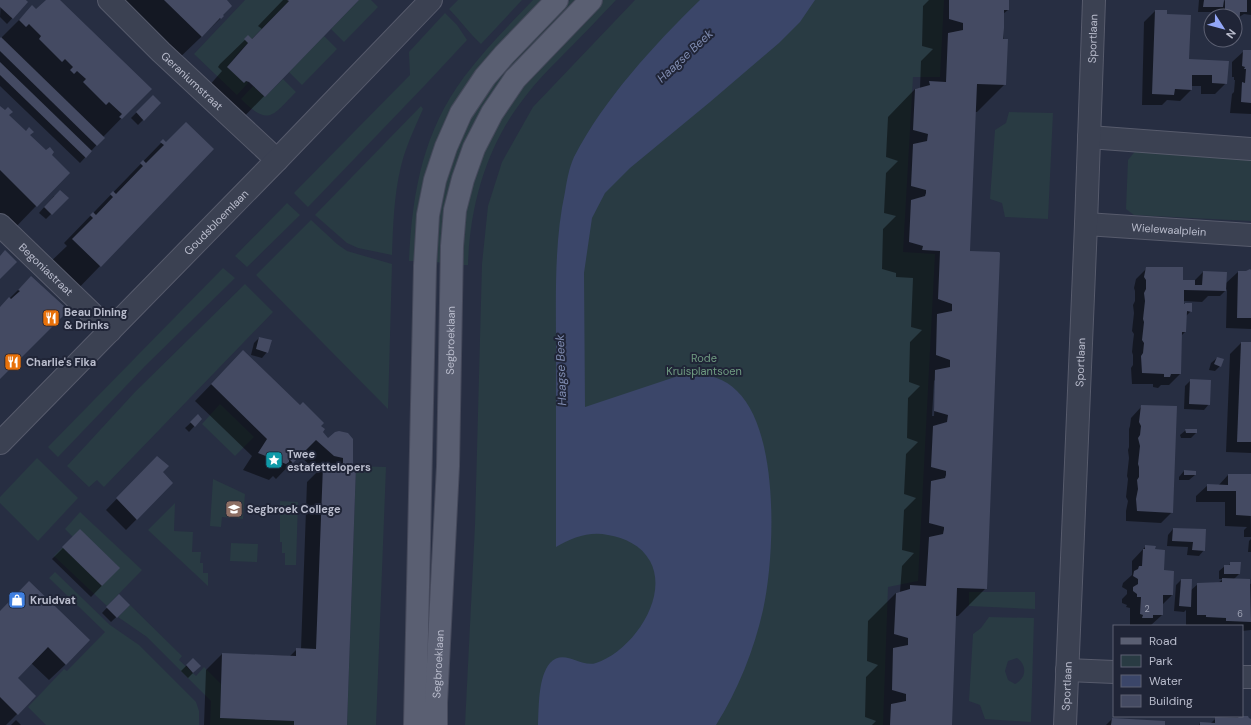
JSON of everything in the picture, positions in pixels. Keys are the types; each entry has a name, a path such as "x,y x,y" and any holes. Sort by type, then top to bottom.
{"main road":[{"name":"Segbroeklaan","path":"415,725 425,266 428,215 435,180 446,147 461,113 485,77 504,54 557,0"},
{"name":"Segbroeklaan","path":"436,725 448,466 452,246 455,210 463,179 474,148 492,113 516,79 592,0"}],"street":[{"name":"Geraniumstraat","path":"109,0 161,52 277,160"},
{"name":"Goudsbloemlaan","path":"0,443 431,0"},
{"name":"Sportlaan","path":"1065,725 1094,0"},
{"path":"1089,136 1251,149"},
{"name":"Wielewaalplein","path":"1086,224 1251,235"},
{"name":"Begoniastraat","path":"0,225 110,331"},
{"path":"1067,670 1113,672"}],"green space":[{"path":"245,0 289,1 239,52 228,66 248,83 237,95 194,54"},
{"path":"359,0 371,0 378,7 344,42 331,29"},
{"path":"458,0 522,0 481,44 449,9"},
{"path":"533,0 547,0 467,89 419,261 409,261 413,211 417,187 429,141 439,119 450,98 464,77 497,37"},
{"path":"570,0 580,0 506,78 443,263 436,262 437,223 444,186 454,151 479,101 515,57"},
{"path":"603,0 616,0 535,84 514,112 502,132 492,152 477,196 468,265 459,265 467,196 491,131 523,83"},
{"name":"Rode Kruisplantsoen","path":"635,0 944,0 940,77 913,77 903,252 935,254 918,581 888,587 883,725 465,725 475,525 482,264 488,206 502,162 533,107"},
{"path":"445,13 457,25 467,40 308,207 294,193 410,75 409,52"},
{"path":"324,36 337,49 302,85 289,72"},
{"path":"283,79 296,92 281,107 270,115 258,113 250,108 241,99 253,86 265,97"},
{"path":"421,106 423,109 405,151 401,166 394,210 392,255 358,248 347,243 315,215"},
{"path":"1009,112 1053,113 1048,219 1005,217 1002,203 990,199 995,130 1006,123"},
{"path":"1137,149 1251,155 1251,221 1134,215 1126,209 1128,160"},
{"path":"287,203 300,215 247,267 235,256"},
{"path":"311,220 337,244 347,251 392,264 388,409 256,275"},
{"path":"223,268 235,278 145,366 58,457 48,447"},
{"path":"245,284 273,312 104,487 97,480 89,487 67,466 135,392"},
{"path":"220,404 254,437 235,456 202,424"},
{"path":"37,458 78,498 38,541 0,503 0,497"},
{"path":"356,466 386,467 376,725 347,725"},
{"path":"213,479 245,494 243,519 222,517 221,527 210,526"},
{"path":"280,501 298,502 296,565 285,565 285,553 282,553 282,542 280,542"},
{"path":"175,503 174,531 193,532 192,552 201,552 200,563 203,563 203,573 208,573 208,586 148,530"},
{"path":"80,512 142,570 107,606 54,556 73,537 65,529"},
{"path":"231,543 258,544 257,562 230,561"},
{"path":"55,572 110,625 139,645 196,702 199,711 199,725 46,725 28,707 64,669 67,671 105,632 49,578"},
{"path":"969,592 1035,592 1035,609 969,606"},
{"path":"130,605 182,656 179,660 196,676 204,667 221,684 220,718 294,721 294,725 210,725 211,701 147,637 118,617"},
{"path":"989,617 1034,618 1031,722 985,719 980,705 969,701 973,634 981,628","holes":["1017,658 1023,664 1024,675 1015,684 1008,680 1005,671 1008,661"]}],"water":[{"name":"Haagse Beek","path":"700,0 815,0 800,22 779,43 630,168 605,193 592,218 584,273 585,407 683,375 700,375 716,378 730,385 737,391 751,410 761,435 767,464 771,496 770,559 763,610 750,655 738,684 716,725 538,725 541,684 546,669 550,663 561,657 590,664 609,657 622,648 634,636 644,622 651,607 655,591 655,576 650,561 642,551 626,540 608,535 594,534 574,538 556,547 556,270 561,211 568,174 574,157 586,135 615,94 665,35"}],"building":[{"path":"0,0 26,0 28,2 13,19 0,7"},
{"path":"46,0 60,0 152,89 122,119 119,117 122,114 109,102 106,105 83,82 86,79 77,71 74,74 70,70 73,67 65,59 62,62 39,39 41,36 29,24 26,27 19,20 32,5 36,9"},
{"path":"164,0 227,0 232,6 223,15 224,16 221,19 220,18 202,37"},
{"path":"287,0 359,0 265,97 249,82 246,81 244,83 227,67 248,43 244,39 248,35 252,39 289,1"},
{"path":"949,0 1009,0 1009,10 1004,10 1003,39 1008,39 1006,85 977,84 970,251 1000,253 987,589 957,588 952,725 890,725 891,704 906,701 906,694 892,690 893,648 908,645 908,638 894,634 896,593 910,589 910,585 926,586 929,537 943,534 944,529 944,527 929,523 931,481 945,478 946,475 946,471 931,467 933,426 947,422 948,415 934,411 935,370 950,367 950,360 936,355 937,314 952,311 952,304 938,299 940,251 922,250 923,246 909,242 911,200 925,196 926,193 926,190 911,186 913,144 927,141 928,134 913,130 915,89 930,85 929,81 946,82 948,33 963,30 963,23 949,19"},
{"path":"1204,0 1224,0 1223,7 1203,7"},
{"path":"1225,0 1247,0 1247,12 1243,12 1243,8 1225,8"},
{"path":"1155,10 1167,10 1167,14 1191,15 1189,59 1229,61 1227,84 1212,83 1212,75 1192,75 1192,90 1175,89 1174,95 1152,94"},
{"path":"1,37 105,138 97,146 0,51"},
{"path":"1243,50 1251,50 1251,103 1241,102 1242,82 1245,83 1246,69 1242,66"},
{"path":"0,62 92,151 86,158 0,75"},
{"path":"153,95 161,103 144,121 136,112"},
{"path":"0,106 5,110 8,107 13,112 9,115 26,131 29,127 34,132 30,135 46,150 50,147 54,152 52,155 70,173 37,207 0,170"},
{"path":"186,122 214,149 101,267 72,239 93,218 90,215 93,212 96,215 113,197 110,194 113,191 116,194 143,166 140,163 143,160 146,163 164,145 160,142 163,139 166,142"},
{"path":"60,190 69,198 52,215 44,207"},
{"path":"5,250 17,262 0,279 0,256"},
{"path":"1146,267 1183,267 1183,280 1195,280 1195,285 1202,285 1203,271 1227,272 1226,291 1184,290 1184,304 1192,303 1192,312 1187,311 1186,332 1182,332 1181,374 1171,374 1170,377 1164,377 1164,374 1142,373 1141,356 1143,353 1144,343 1142,340 1145,301 1144,293 1146,289 1146,280 1144,277"},
{"path":"1250,269 1251,318 1237,318 1238,271 1246,271"},
{"path":"31,276 65,307 65,314 0,379 0,307 9,297 11,299 20,291 18,290"},
{"path":"259,337 272,340 268,353 256,349"},
{"path":"1241,342 1251,342 1251,442 1237,442"},
{"path":"243,350 300,405 303,402 324,423 321,426 325,429 323,432 328,438 335,432 339,431 348,433 353,439 353,466 356,466 347,725 294,725 294,721 220,718 222,653 296,656 296,648 316,649 323,465 343,465 343,458 334,456 316,440 293,463 289,459 289,462 286,464 258,453 267,439 211,384"},
{"path":"1217,357 1224,359 1221,367 1214,364"},
{"path":"1190,379 1211,380 1210,405 1189,404"},
{"path":"1141,405 1177,406 1173,513 1137,511 1136,499 1138,489 1137,480 1139,477 1138,464 1140,446 1138,438 1140,435 1141,426 1139,422"},
{"path":"198,414 202,419 195,427 190,422"},
{"path":"1185,429 1197,429 1197,433 1186,433"},
{"path":"157,456 169,466 163,472 173,483 137,520 116,498"},
{"path":"1184,470 1196,471 1196,475 1184,475"},
{"path":"1228,474 1251,474 1251,516 1236,515 1236,491 1207,491 1207,484 1228,485"},
{"path":"1173,528 1206,529 1205,551 1192,550 1193,542 1172,541"},
{"path":"80,529 120,568 102,586 62,547"},
{"path":"1145,545 1156,546 1155,549 1165,550 1164,570 1174,571 1173,595 1163,595 1163,615 1153,615 1153,618 1142,618 1143,615 1140,614 1141,597 1137,597 1137,594 1133,591 1133,587 1138,584 1138,579 1133,576 1134,571 1138,569 1139,566 1142,566 1143,549 1145,549"},
{"path":"1230,562 1241,562 1240,574 1224,574 1224,565 1230,565"},
{"path":"1222,578 1250,579 1251,622 1226,621 1226,618 1197,615 1197,583 1222,582"},
{"path":"1181,579 1192,579 1191,607 1179,606"},
{"path":"29,581 90,640 66,665 48,647 18,678 36,696 18,715 0,697 0,611"},
{"path":"119,594 130,605 117,618 106,607"},
{"path":"193,658 201,666 193,673 186,665"},
{"path":"1248,716 1251,719 1251,725 1200,725 1200,722 1215,723 1215,717 1238,718"},
{"path":"1112,718 1165,721 1165,725 1111,725"}],"place":[{"name":"Beau Dining & Drinks","path":"51,318"},
{"name":"Charlie's Fika","path":"13,362"},
{"name":"Twee estafettelopers","path":"274,460"},
{"name":"Segbroek College","path":"234,509"},
{"name":"Kruidvat","path":"17,600"}]}
